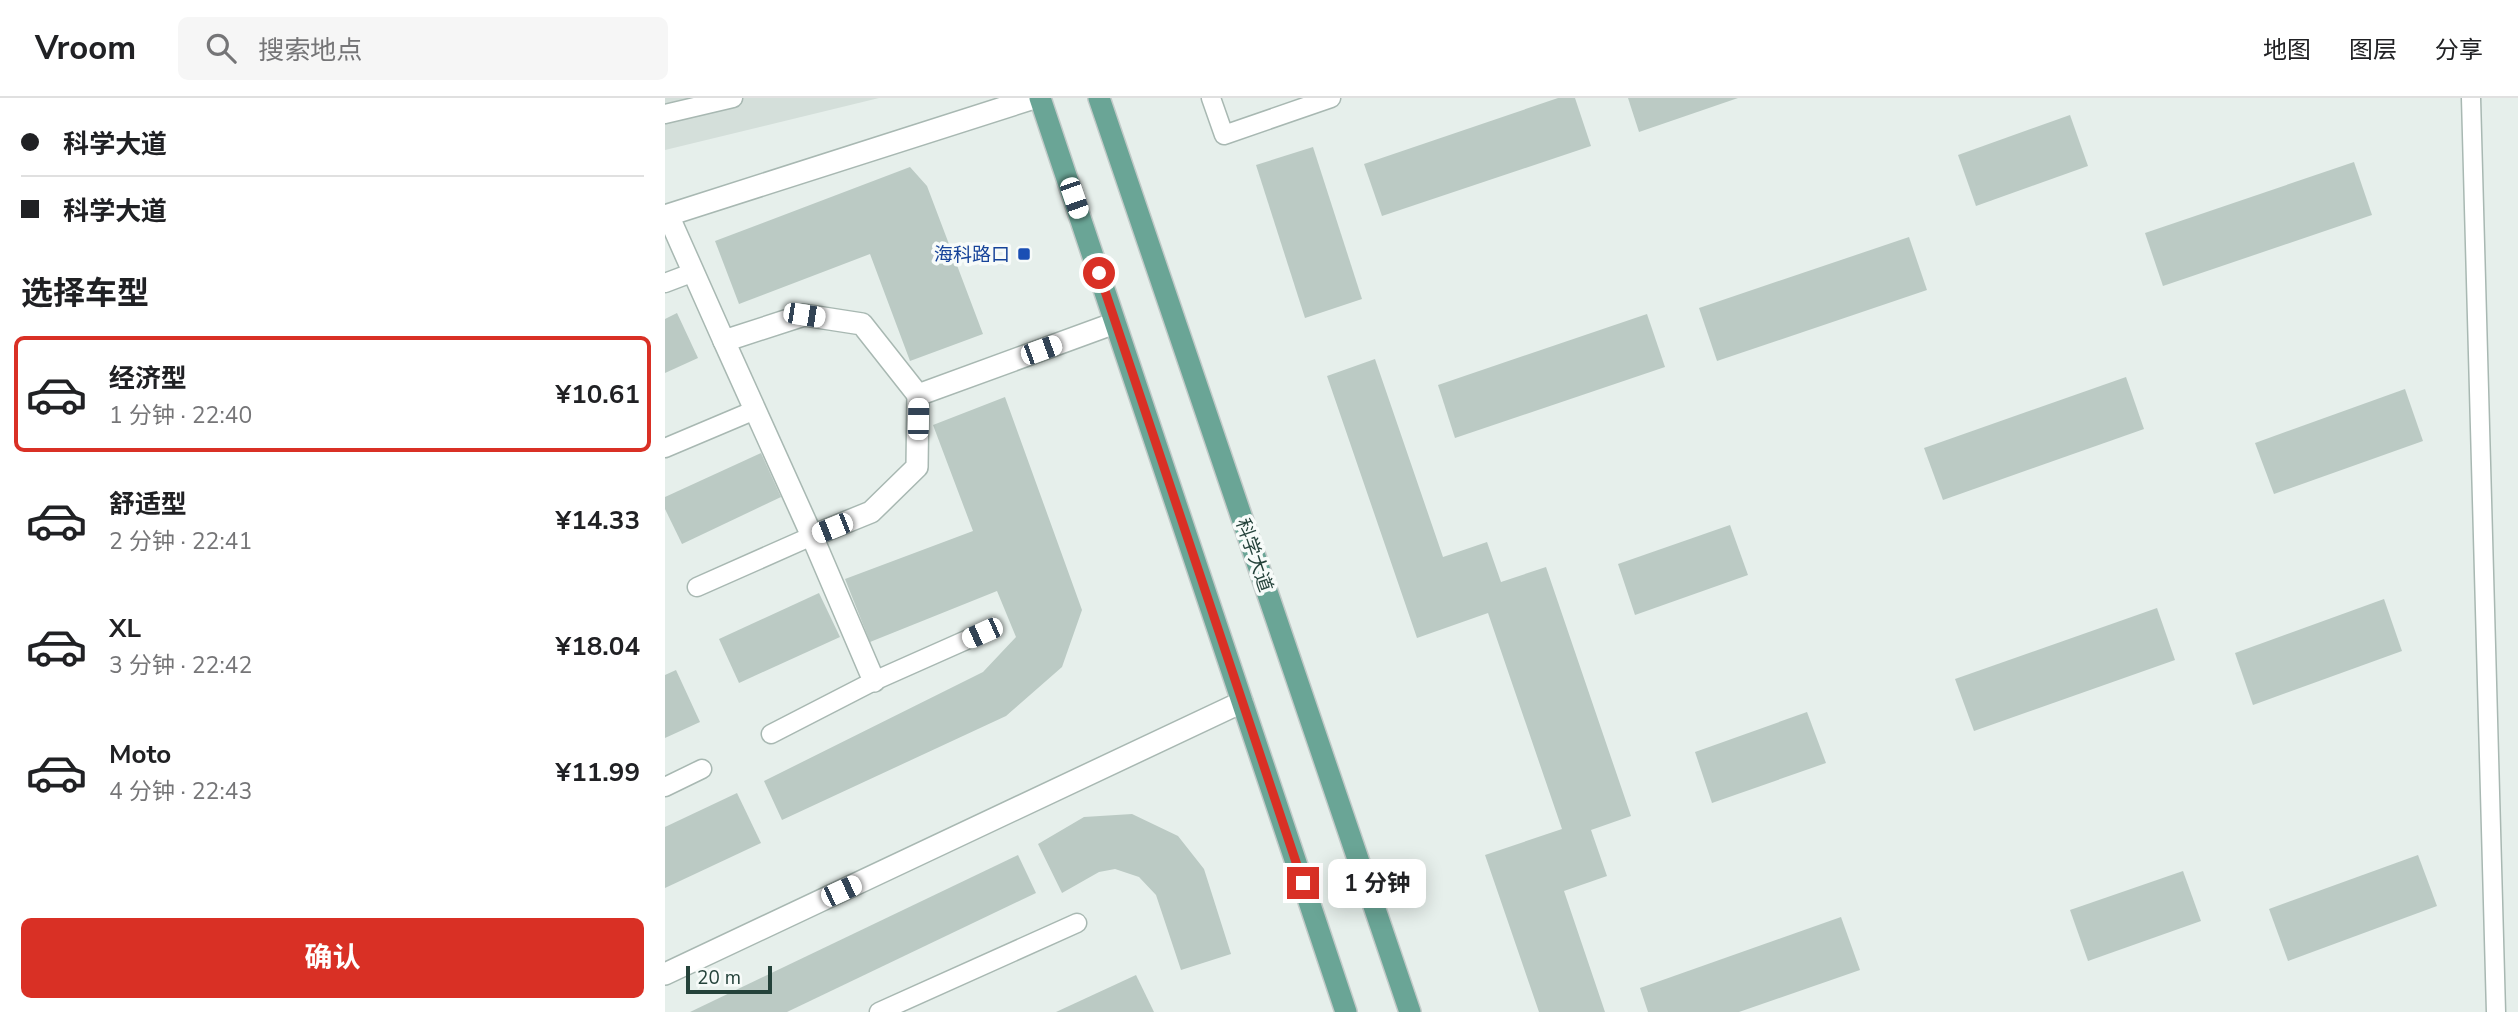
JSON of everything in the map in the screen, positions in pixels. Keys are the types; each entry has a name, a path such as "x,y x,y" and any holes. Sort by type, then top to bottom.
{"main road":[{"path":"1040,98 1346,1012"},
{"name":"科学大道","path":"1099,98 1411,1012"}],"street":[{"path":"874,681 669,215 1034,98"},
{"path":"724,341 804,315 862,324 918,395 917,467 871,512 812,536"},
{"path":"918,395 1115,323"},
{"path":"665,974 1242,702"}],"lane":[{"path":"665,114 733,98"},
{"path":"1211,98 1224,135 1331,98"},
{"path":"2470,98 2496,1012"},
{"path":"665,283 694,272"},
{"path":"665,448 755,410"},
{"path":"697,587 812,536"},
{"path":"771,734 874,681 982,633"},
{"path":"665,787 702,769"},
{"path":"879,1012 1077,923"}],"shaded area":[{"path":"665,98 879,98 665,150"}],"building":[{"path":"1558,98 1575,98 1591,146 1382,216 1364,164"},
{"path":"1628,98 1738,98 1639,132"},
{"path":"2070,115 2088,166 1976,206 1958,155"},
{"path":"1313,147 1362,299 1305,318 1256,165"},
{"path":"2354,162 2372,215 2163,286 2145,233"},
{"path":"910,167 927,186 983,334 910,361 870,254 739,304 715,241"},
{"path":"1909,237 1927,290 1717,361 1699,308"},
{"path":"677,313 698,358 665,373 665,319"},
{"path":"1647,314 1665,367 1455,438 1438,385"},
{"path":"1375,359 1443,557 1487,542 1501,582 1546,567 1631,816 1591,830 1607,876 1564,891 1605,1012 1539,1012 1485,855 1562,829 1488,613 1417,638 1327,376"},
{"path":"2126,377 2144,429 1943,500 1924,448"},
{"path":"2405,389 2423,441 2274,494 2255,443"},
{"path":"1005,397 1082,610 1062,667 1006,716 782,820 764,781 983,672 1016,637 997,591 870,642 845,579 973,531 933,425"},
{"path":"761,453 781,497 682,544 665,509 665,497"},
{"path":"1730,525 1748,575 1635,615 1618,564"},
{"path":"819,593 840,637 739,683 719,639"},
{"path":"2384,599 2402,651 2253,705 2235,653"},
{"path":"2157,608 2175,660 1974,731 1955,679"},
{"path":"676,670 700,722 665,738 665,675"},
{"path":"1807,712 1826,763 1712,803 1695,752"},
{"path":"737,793 761,843 665,888 665,827"},
{"path":"1132,814 1178,836 1204,869 1231,954 1181,970 1156,895 1139,877 1115,869 1099,872 1062,893 1038,844 1084,817"},
{"path":"1018,855 1036,893 787,1012 690,1012"},
{"path":"2418,855 2437,906 2288,961 2269,909"},
{"path":"2183,871 2201,921 2088,961 2070,910"},
{"path":"1841,917 1860,970 1739,1012 1648,1012 1640,988"},
{"path":"1136,975 1154,1012 1056,1012"}],"place":[{"name":"海科路口","path":"1024,254"}],"route":[{"path":"1099,273 1303,883"}]}
